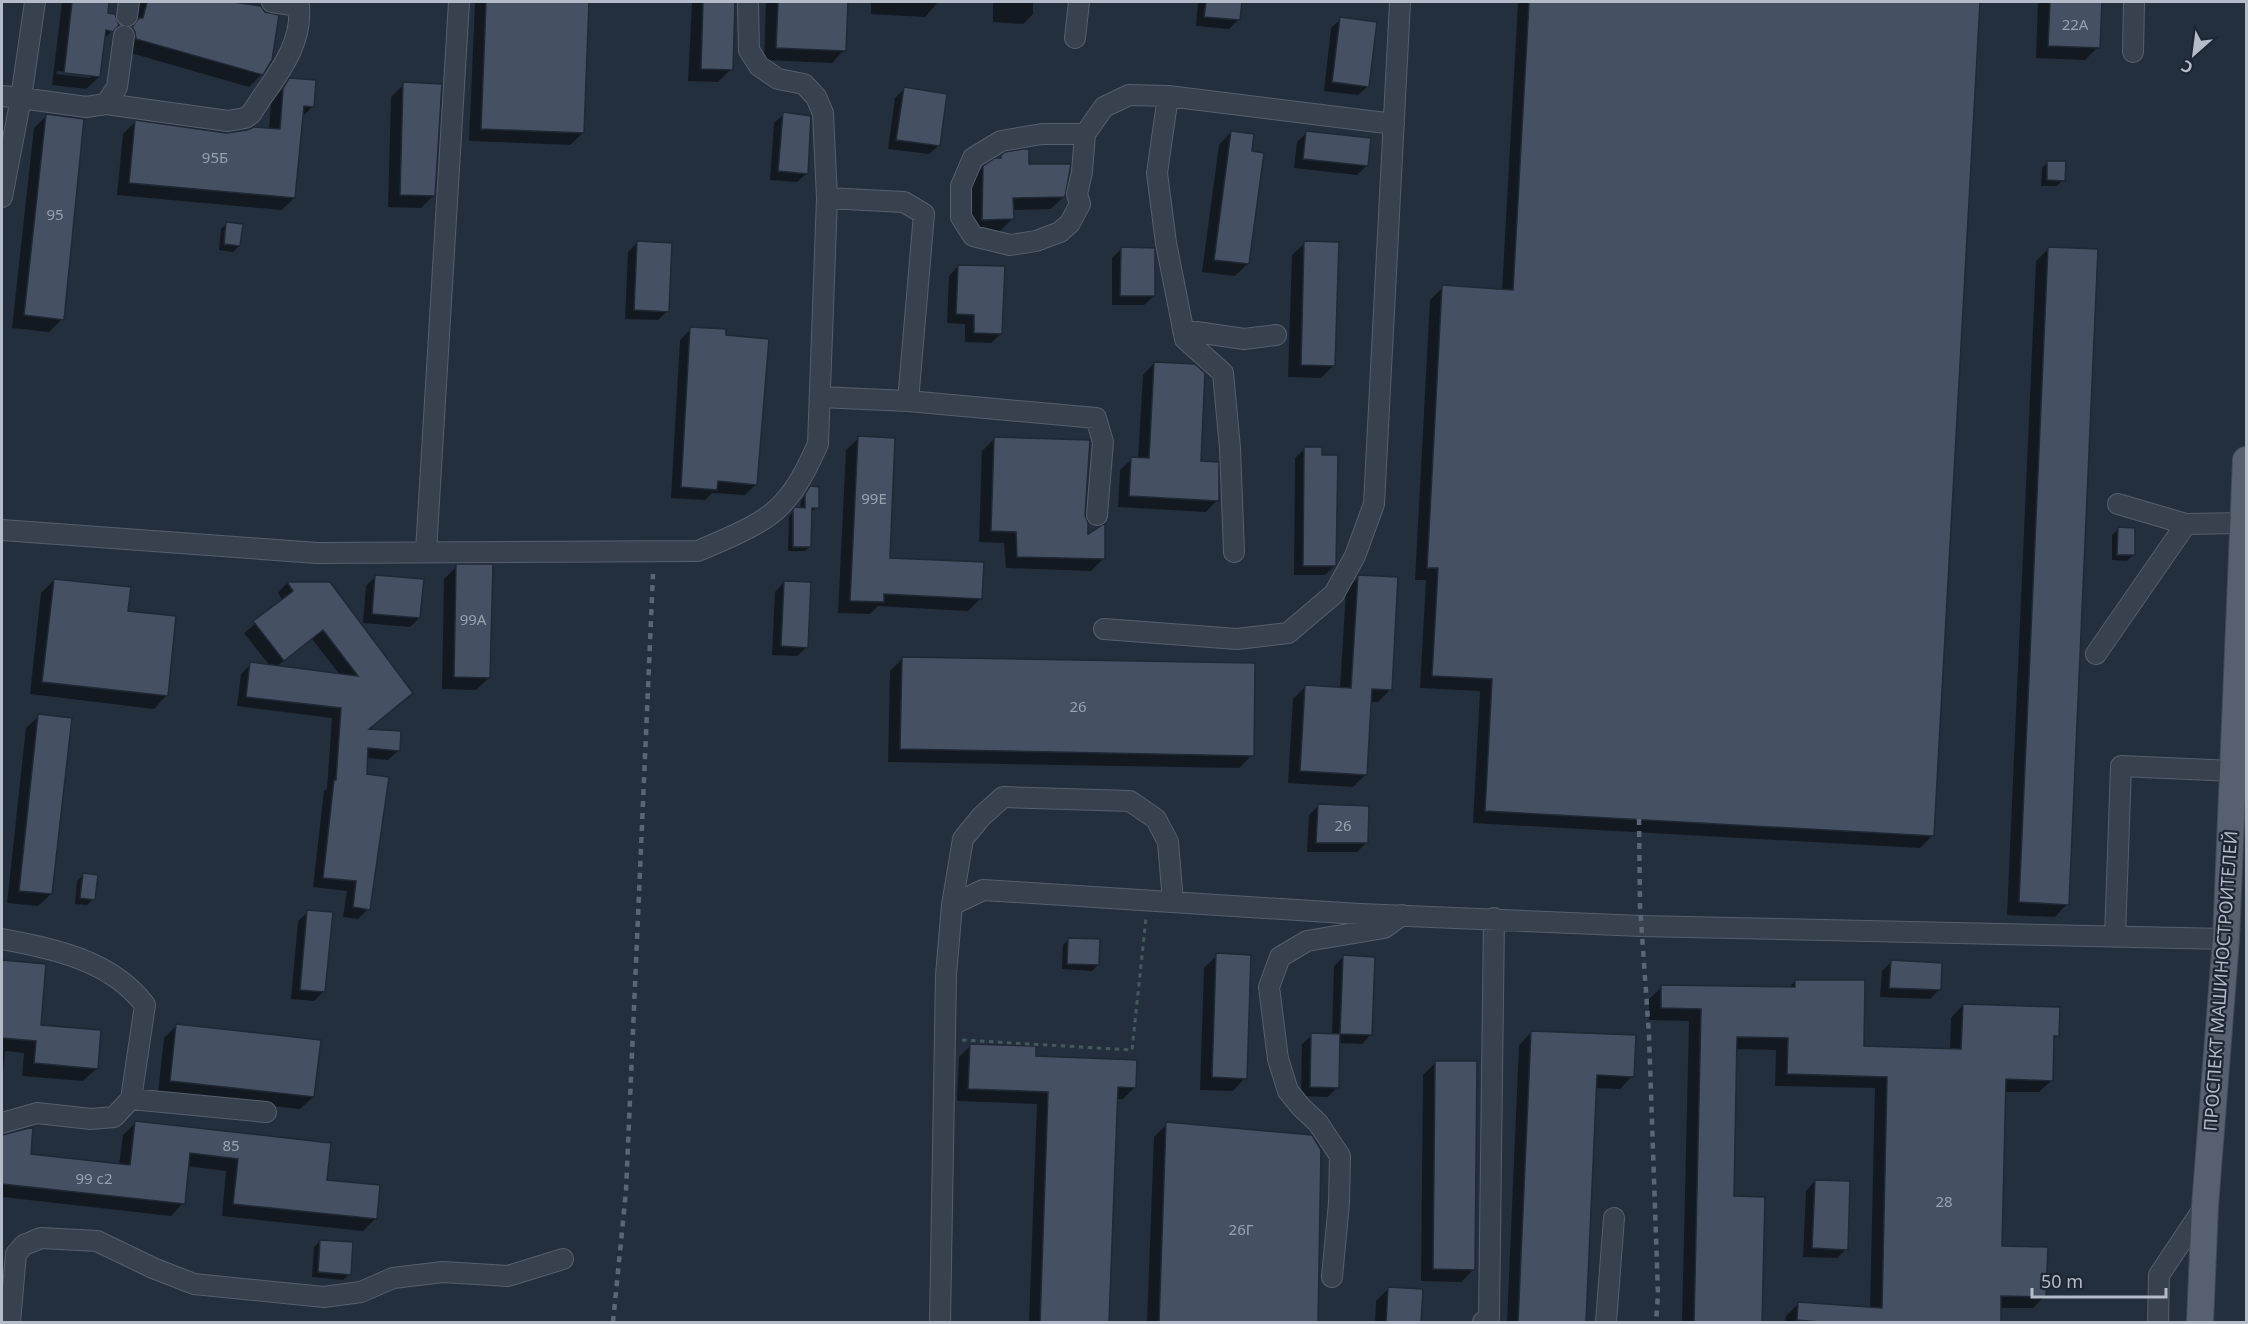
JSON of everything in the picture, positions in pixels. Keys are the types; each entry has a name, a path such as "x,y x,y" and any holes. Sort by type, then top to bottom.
{"main road":[{"name":"ПРОСПЕКТ МАШИНОСТРОИТЕЛЕЙ","path":"2200,1323 2205,1206 2226,939 2247,460"}],"street":[{"path":"2,197 21,98 35,2"},
{"path":"2,96 86,106 106,104 228,121 244,118 251,114 282,69 292,50 300,20 299,6 272,2"},
{"path":"426,551 459,2"},
{"path":"2,530 317,553 698,551 739,533 775,511 801,480 818,444 827,198 823,113 816,97 804,84 778,80 759,66 749,50 748,2"},
{"path":"1075,38 1079,2"},
{"path":"1104,629 1238,639 1288,633 1334,594 1355,556 1374,504 1400,2"},
{"path":"2133,52 2134,2"},
{"path":"106,104 117,87 124,36"},
{"path":"1085,134 1042,134 1002,141 973,158 961,186 961,217 972,236 1010,245 1036,241 1060,232 1070,223 1080,204 1077,194 1082,172 1085,134 1104,107 1129,95 1168,96 1394,124"},
{"path":"1168,96 1157,173 1166,243 1185,339 1222,373 1230,448 1234,552"},
{"path":"827,198 904,202 924,214 908,401"},
{"path":"1183,330 1244,339 1275,334"},
{"path":"820,397 908,401 1095,418 1103,442 1098,515"},
{"path":"2118,504 2186,524 2243,523"},
{"path":"2096,654 2186,524"},
{"path":"2115,937 2121,766 2233,771"},
{"path":"940,1323 946,975 952,905 963,839 981,817 1003,797 1130,801 1156,819 1168,842 1173,902"},
{"path":"952,905 983,890 1402,915 1641,926 2226,939"},
{"path":"1332,1277 1340,1203 1340,1156 1318,1123 1288,1091 1278,1059 1269,987 1280,957 1306,941 1384,928 1402,915"},
{"path":"1483,1323 1489,1318 1494,918"},
{"path":"2,939 53,948 102,968 135,992 145,1005 132,1099 114,1117 92,1119 37,1113 2,1124"},
{"path":"132,1099 266,1113"},
{"path":"2158,1323 2159,1275 2205,1206"},
{"path":"1606,1323 1614,1218"},
{"path":"10,1323 16,1254 24,1245 41,1238 96,1241 153,1268 194,1284 324,1297 361,1292 393,1278 443,1272 508,1276 563,1258"}],"path":[{"path":"946,1040 1132,1050 1148,901"}],"building":[{"path":"72,2 109,2 108,13 115,14 119,25 113,32 106,30 100,77 64,73"},
{"path":"147,2 233,2 261,6 265,12 279,15 272,60 263,75 136,39 132,27 139,18 143,18"},
{"path":"486,2 589,2 584,133 481,129"},
{"path":"703,2 735,2 733,70 701,69"},
{"path":"778,2 848,2 846,51 776,48"},
{"path":"1206,2 1242,2 1240,20 1204,17"},
{"path":"1529,2 1980,2 1934,836 1485,811 1492,679 1432,676 1438,568 1427,568 1442,285 1513,290"},
{"path":"2050,2 2102,2 2100,48 2048,46"},
{"path":"1340,17 1377,22 1369,87 1332,82"},
{"path":"289,78 316,80 314,107 304,106 295,198 129,183 135,120 226,133 254,127 280,129 283,89"},
{"path":"403,82 442,84 435,196 400,195"},
{"path":"904,87 947,94 940,146 896,140"},
{"path":"783,112 811,116 808,174 778,171"},
{"path":"46,114 84,119 64,320 24,315"},
{"path":"1231,131 1254,134 1252,151 1264,153 1249,264 1214,260"},
{"path":"1306,131 1371,138 1368,166 1303,159"},
{"path":"1029,149 1029,164 1071,164 1065,197 1013,198 1014,219 982,220 983,166 995,158 1001,158 1005,152"},
{"path":"2047,161 2066,161 2065,181 2047,180"},
{"path":"226,222 243,224 240,246 224,244"},
{"path":"637,241 672,243 669,312 634,310"},
{"path":"1304,241 1339,242 1335,366 1301,365"},
{"path":"1121,247 1155,248 1155,296 1120,296"},
{"path":"2048,247 2098,249 2069,905 2019,902"},
{"path":"958,265 1005,266 1002,334 974,333 974,315 956,314"},
{"path":"690,327 726,329 726,335 769,339 757,485 718,481 717,490 681,487"},
{"path":"1154,362 1195,364 1205,373 1201,461 1219,462 1219,501 1129,496 1131,457 1149,458"},
{"path":"858,436 895,438 890,558 984,562 982,599 884,594 884,602 850,601"},
{"path":"994,437 1090,440 1085,515 1088,534 1105,523 1105,559 1017,557 1016,532 991,531"},
{"path":"1304,447 1322,447 1322,455 1338,455 1336,566 1303,566"},
{"path":"810,486 819,487 819,508 812,508 811,547 793,547 793,509 795,507 805,508 805,494"},
{"path":"2118,527 2135,528 2135,555 2117,555"},
{"path":"456,564 493,564 490,678 454,677"},
{"path":"375,575 424,579 420,618 372,614"},
{"path":"1358,575 1398,577 1392,690 1372,689 1367,775 1300,771 1305,685 1351,688"},
{"path":"54,579 131,587 128,611 176,616 168,696 42,682"},
{"path":"784,581 811,582 808,648 781,646"},
{"path":"287,582 330,582 413,693 369,729 401,731 400,751 368,748 367,774 389,777 370,910 353,907 356,881 323,878 334,780 336,780 341,708 246,697 250,662 358,676 323,630 284,661 253,621 293,591"},
{"path":"902,657 1255,663 1254,756 900,749"},
{"path":"38,714 72,718 52,894 19,891"},
{"path":"1318,804 1369,806 1368,843 1316,843"},
{"path":"83,873 98,875 95,900 80,898"},
{"path":"307,910 333,912 325,992 300,990"},
{"path":"1068,938 1100,939 1099,965 1067,964"},
{"path":"1216,953 1251,955 1247,1079 1212,1077"},
{"path":"1343,955 1375,957 1372,1035 1340,1034"},
{"path":"2,960 46,964 41,1025 101,1030 98,1069 34,1063 36,1041 2,1038"},
{"path":"1891,960 1942,963 1941,990 1889,988"},
{"path":"1795,980 1865,980 1864,1046 1961,1049 1963,1004 2060,1007 2059,1036 2054,1036 2053,1081 2006,1079 2002,1246 2048,1247 2046,1297 2001,1296 2001,1323 1829,1323 1797,1320 1798,1302 1882,1308 1887,1077 1787,1074 1788,1038 1737,1037 1734,1196 1765,1197 1762,1323 1694,1323 1701,1009 1661,1008 1661,985 1795,987"},
{"path":"176,1024 321,1040 314,1097 170,1081"},
{"path":"1531,1031 1636,1035 1634,1077 1597,1075 1586,1323 1518,1323"},
{"path":"1311,1033 1340,1034 1339,1088 1310,1087"},
{"path":"970,1044 1036,1046 1036,1056 1137,1060 1136,1088 1118,1087 1109,1323 1040,1323 1048,1092 968,1089"},
{"path":"1435,1061 1477,1061 1475,1270 1433,1269"},
{"path":"135,1121 331,1143 327,1180 380,1185 377,1219 233,1204 238,1159 190,1153 185,1204 2,1184 2,1135 33,1127 31,1154 130,1165"},
{"path":"1166,1122 1312,1135 1321,1150 1318,1323 1159,1323"},
{"path":"1815,1180 1850,1181 1848,1250 1812,1248"},
{"path":"320,1240 353,1242 351,1275 318,1272"},
{"path":"1388,1287 1423,1289 1421,1323 1386,1323"}],"railway":[{"path":"613,1322 626,1191 653,574"},
{"path":"1639,819 1640,906 1649,1035 1658,1295 1656,1322"}]}
